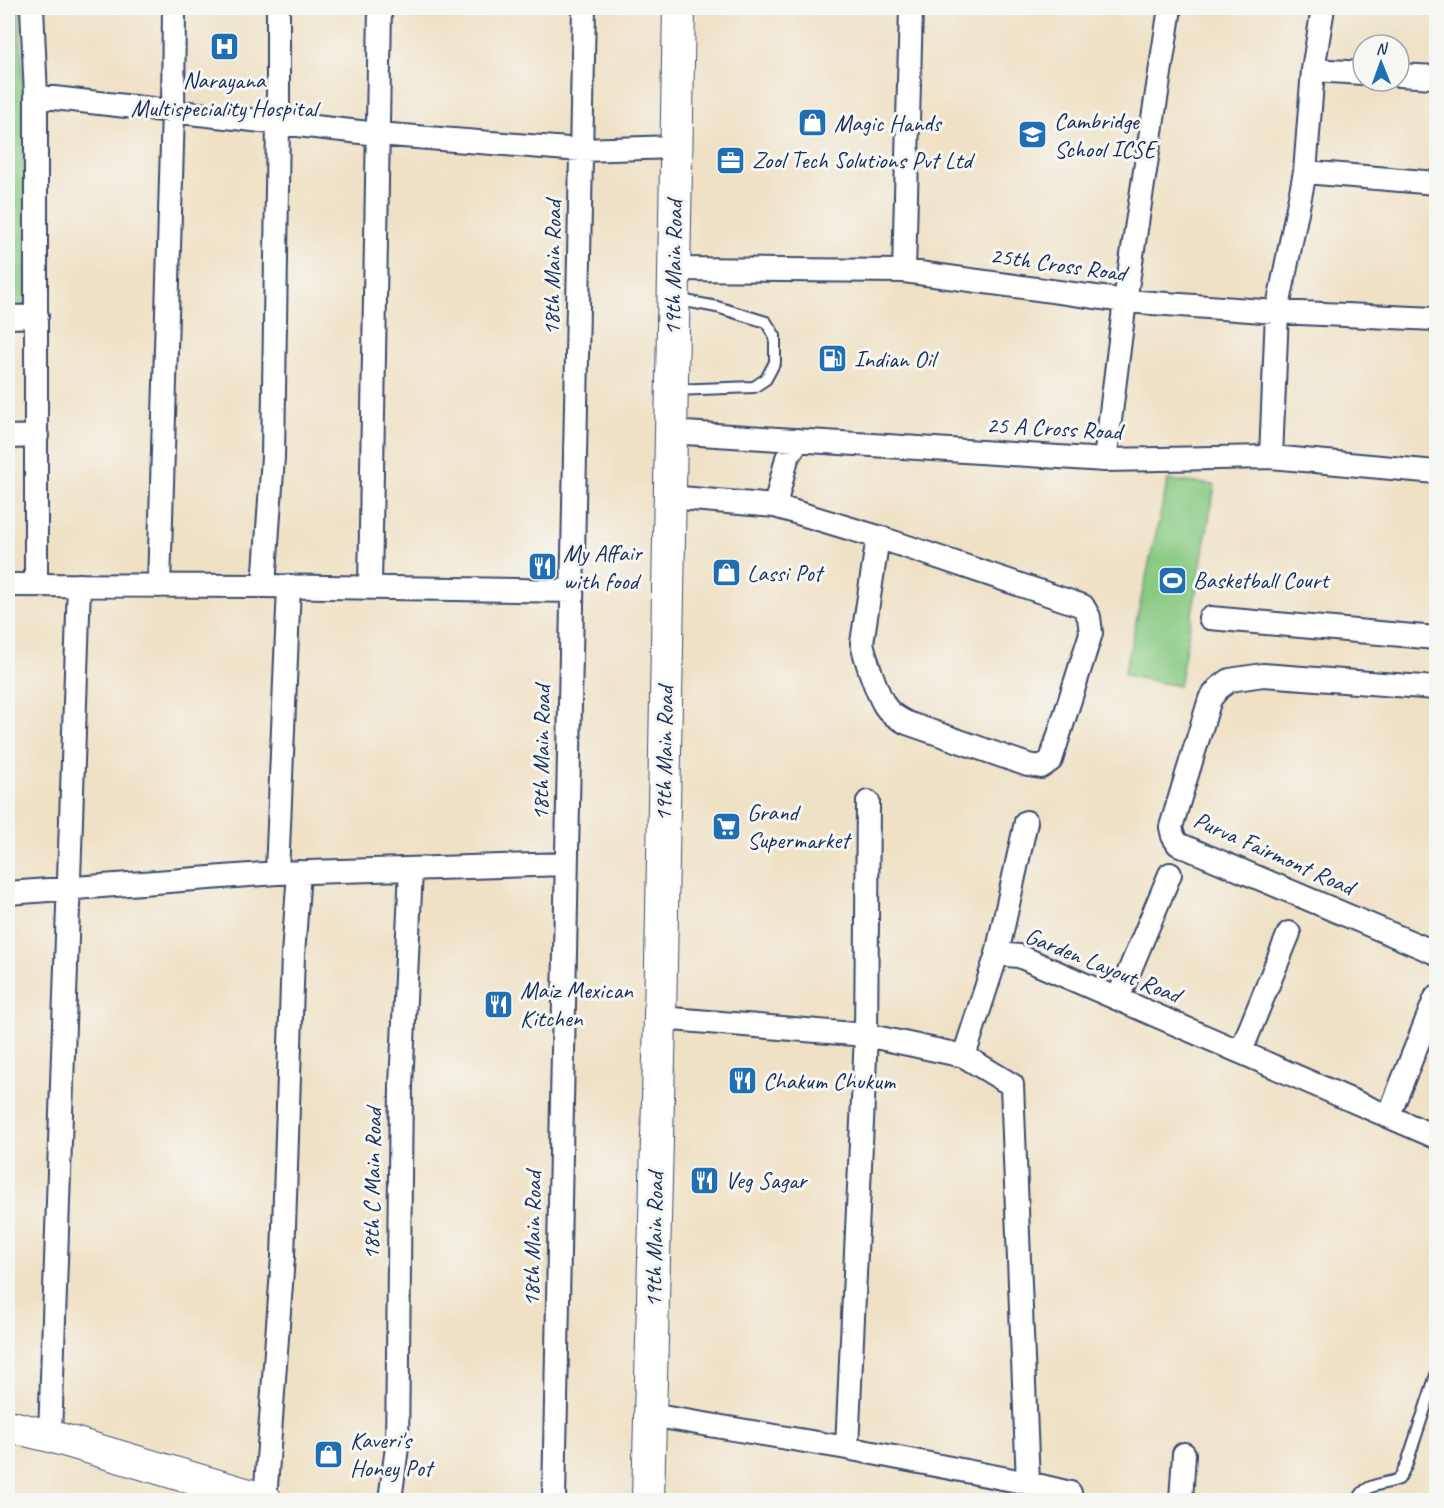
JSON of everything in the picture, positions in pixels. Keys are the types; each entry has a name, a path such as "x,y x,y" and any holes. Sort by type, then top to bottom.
{"main road":[{"name":"19th Main Road","path":"648,1500 660,1018 678,8"},
{"path":"8,1426 50,1436 266,1500"}],"street":[{"path":"32,8 36,96 36,585"},
{"path":"159,586 174,8"},
{"path":"264,586 273,457 278,8"},
{"path":"370,587 380,8"},
{"name":"18th Main Road","path":"554,1500 584,8"},
{"path":"904,271 911,8"},
{"path":"1105,460 1125,301 1170,8"},
{"path":"1271,457 1277,312 1305,172 1313,70 1323,8"},
{"path":"1313,70 1351,72"},
{"path":"1411,75 1437,76"},
{"path":"36,96 378,134 581,150 675,147"},
{"path":"1305,172 1437,183"},
{"name":"25th Cross Road","path":"672,284 904,271 1125,301 1277,312 1437,319"},
{"path":"8,317 37,316"},
{"name":"25 A Cross Road","path":"669,432 1105,460 1271,457 1437,472"},
{"path":"8,437 37,436"},
{"path":"775,506 787,458 798,440"},
{"path":"669,497 775,506 878,537 1083,606 1089,617 1091,633 1050,760 1041,767 1028,765 907,723 885,707 862,643 878,537"},
{"path":"8,585 290,586 572,591"},
{"path":"50,1436 79,585"},
{"path":"266,1500 283,1257 293,955 288,872 290,586"},
{"path":"1210,618 1437,638"},
{"name":"Purva Fairmont Road","path":"1437,688 1263,675 1230,680 1210,699 1171,826 1178,844 1437,953"},
{"path":"847,1448 866,1035 868,802"},
{"path":"997,954 1026,822"},
{"path":"8,893 288,872 566,864"},
{"name":"18th C Main Road","path":"390,1500 397,1447 401,1086 411,869"},
{"path":"1118,998 1170,874"},
{"path":"1241,1051 1289,933"},
{"name":"Garden Layout Road","path":"964,1056 997,954 1018,956 1437,1137"},
{"path":"1389,1115 1437,997"},
{"path":"660,1018 866,1035 964,1056 1012,1085 1028,1483"},
{"path":"650,1415 847,1448 1070,1493"},
{"path":"1181,1500 1184,1454"}],"lane":[{"path":"670,390 754,387 766,379 775,362 775,336 766,322 717,307 672,284"},
{"path":"1359,1500 1360,1494 1365,1489 1399,1479 1406,1466 1437,1375"}],"green space":[{"path":"8,8 20,8 27,304 8,305"},
{"name":"Basketball Court","path":"1168,480 1215,485 1179,686 1124,675"}],"place":[{"name":"Narayana Multispeciality Hospital","path":"224,47"},
{"name":"Magic Hands","path":"813,123"},
{"name":"Cambridge School ICSE","path":"1033,135"},
{"name":"Zool Tech Solutions Pvt Ltd","path":"731,160"},
{"name":"Indian Oil","path":"833,359"},
{"name":"My Affair with food","path":"542,567"},
{"name":"Lassi Pot","path":"726,573"},
{"name":"Basketball Court","path":"1172,580"},
{"name":"Grand Supermarket","path":"726,826"},
{"name":"Maiz Mexican Kitchen","path":"499,1004"},
{"name":"Chakum Chukum","path":"742,1081"},
{"name":"Veg Sagar","path":"704,1180"},
{"name":"Kaveri's Honey Pot","path":"329,1454"}]}
